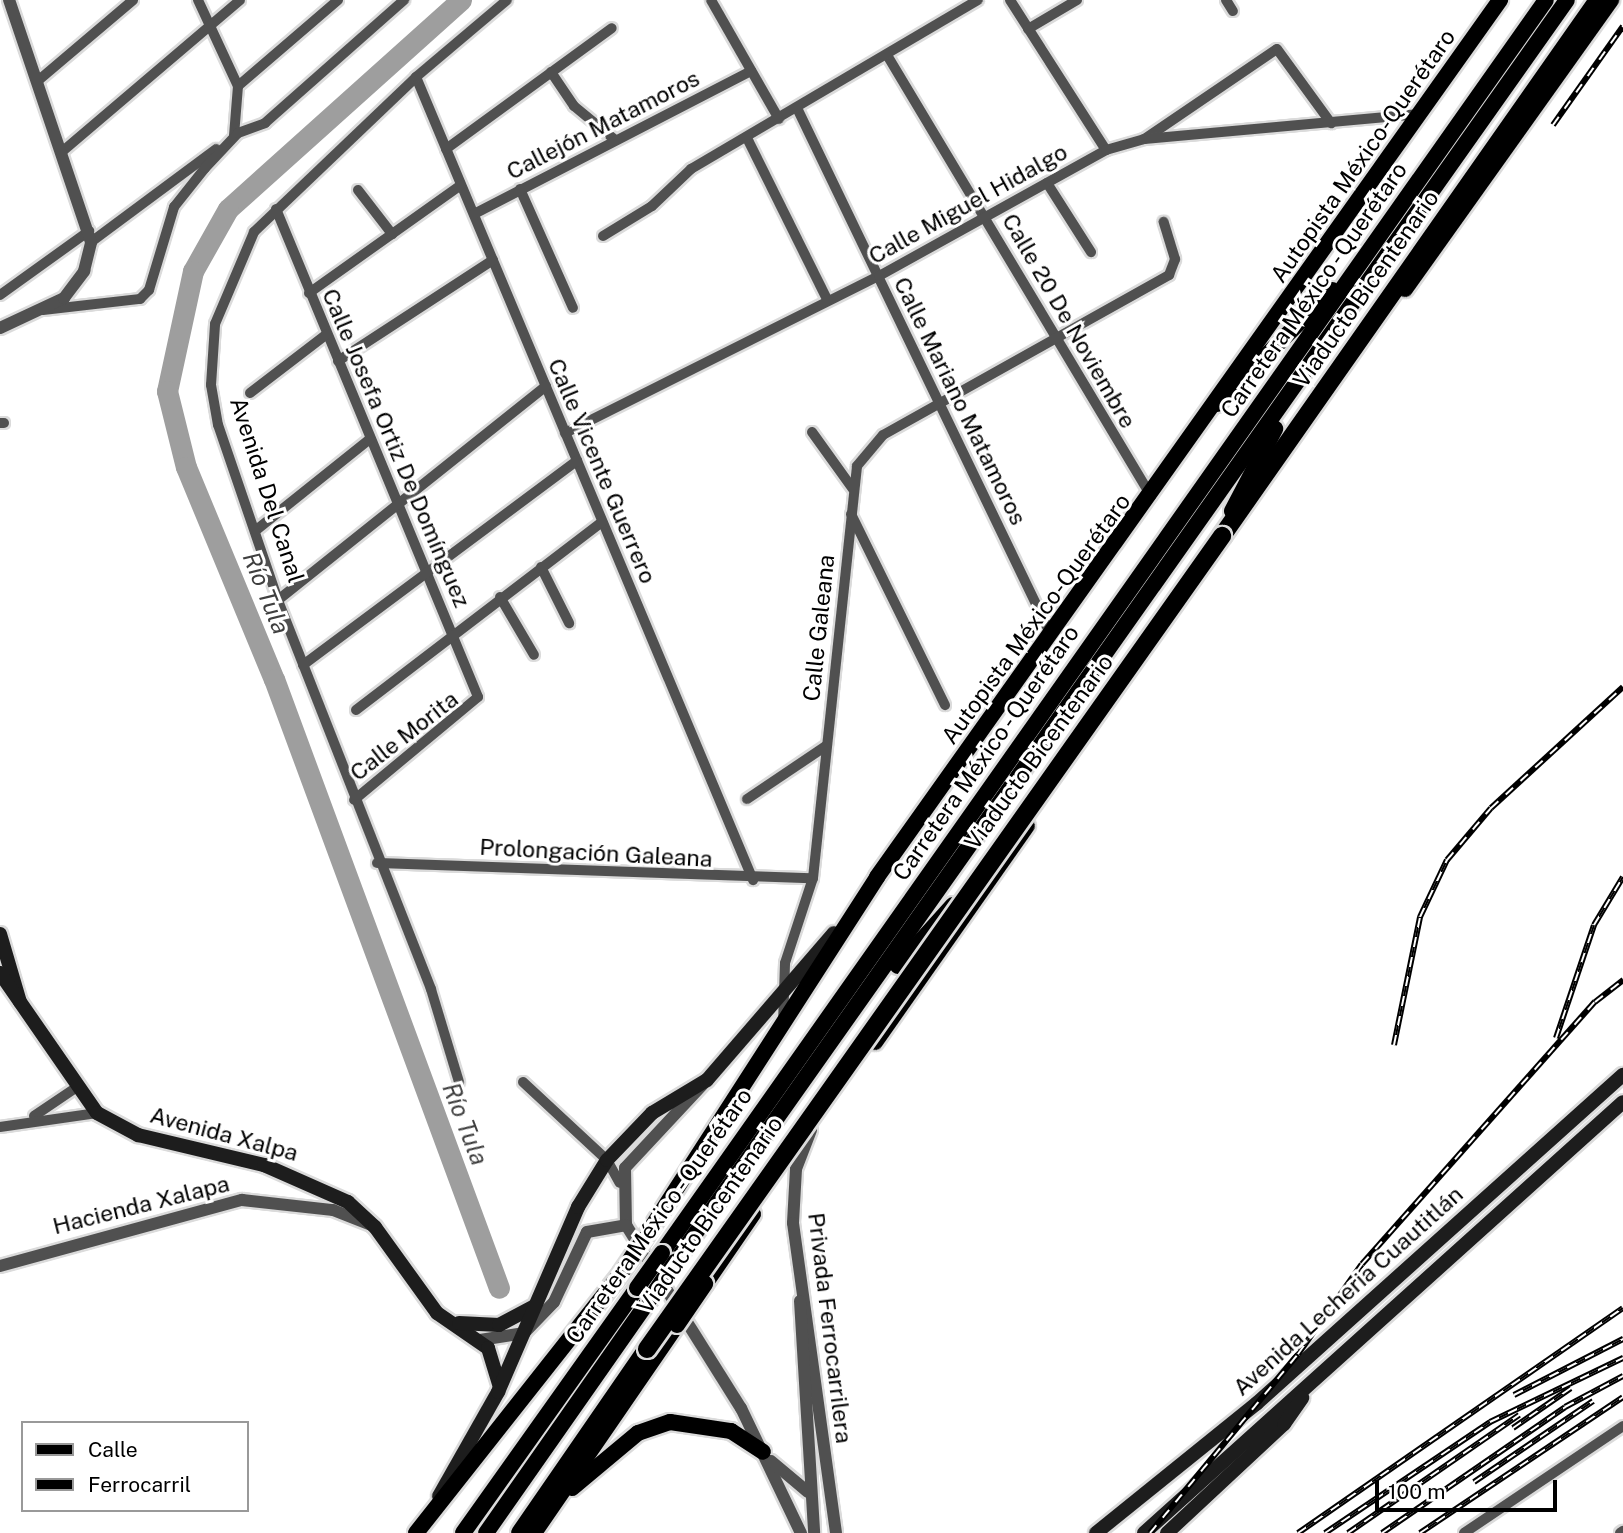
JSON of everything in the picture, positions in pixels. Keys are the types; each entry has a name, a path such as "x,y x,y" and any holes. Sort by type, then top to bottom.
{"highway":[{"name":"Viaducto Bicentenario","path":"520,1533 1188,589 1598,0"}],"main road":[{"name":"Autopista México-Querétaro","path":"419,1529 621,1273 877,877 1152,498 1500,0"},
{"name":"Carretera México - Querétaro","path":"486,1533 643,1294 1546,0"},
{"name":"Carretera México - Querétaro","path":"668,1258 851,1017 1567,0"},
{"path":"534,1533 811,1130 1034,816 1188,589 1611,0"},
{"path":"1217,404 1364,259"},
{"path":"1188,589 1304,374"},
{"path":"851,1017 1034,816"},
{"path":"419,1529 498,1392 534,1306 607,1160 652,1113 707,1080 779,1003 877,877"},
{"name":"Avenida Xalpa","path":"0,934 21,1007"},
{"name":"Avenida Xalpa","path":"0,973 21,1007 97,1113 138,1136 299,1177 348,1202 375,1227 427,1301 480,1340 499,1367 498,1392"},
{"name":"Avenida Lecheria Cuautitlán","path":"1096,1533 1256,1404 1623,1075"},
{"name":"Avenida Lecheria Cuautitlán","path":"1144,1533 1623,1102"},
{"name":"Carretera México - Querétaro","path":"463,1533 643,1294"},
{"path":"454,1323 499,1325 534,1306"},
{"path":"1167,1533 1284,1424 1317,1378"},
{"path":"552,1506 638,1433 670,1422 731,1431 763,1452"}],"street":[{"path":"0,328 28,311 64,298 75,286 90,236 40,79 9,0"},
{"path":"40,79 133,0"},
{"path":"28,311 139,299 149,290 174,207 237,133 238,86 198,0"},
{"path":"64,150 208,24 240,0"},
{"path":"238,86 338,0"},
{"path":"0,295 237,133 265,123 404,0"},
{"name":"Avenida Del Canal","path":"459,1082 432,989 377,863 278,600 218,425 211,385 215,324 254,232 416,77 507,0"},
{"path":"711,0 779,119"},
{"path":"603,236 652,206 691,169 978,0"},
{"path":"1010,0 1106,150"},
{"path":"1028,29 1077,0"},
{"path":"1226,0 1233,11"},
{"path":"446,149 612,28"},
{"path":"1144,139 1277,49 1331,123"},
{"name":"Calle 20 De Noviembre","path":"887,55 986,217 1055,340 1152,498"},
{"name":"Callejón Matamoros","path":"474,214 614,139 751,71"},
{"path":"551,72 569,100 614,139"},
{"name":"Calle Vicente Guerrero","path":"416,77 753,880"},
{"name":"Calle Mariano Matamoros","path":"797,108 1051,635"},
{"name":"Calle Miguel Hidalgo","path":"565,433 827,299 878,276 1106,150 1144,139 1421,114"},
{"path":"747,138 827,299"},
{"path":"1047,183 1091,252"},
{"path":"309,293 461,185"},
{"path":"358,190 392,234"},
{"path":"520,190 573,308"},
{"name":"Calle Josefa Ortiz De Domínguez","path":"276,209 370,439 427,568 478,701"},
{"name":"Calle Galeana","path":"783,1025 779,1003 785,963 813,878 853,489 869,447 939,403 1169,275 1175,258 1164,222"},
{"path":"338,360 493,260"},
{"path":"250,393 327,334"},
{"path":"278,600 397,499 546,386"},
{"path":"812,432 853,489"},
{"path":"255,531 370,439"},
{"path":"303,665 427,568 577,461"},
{"path":"850,512 945,705"},
{"path":"356,710 453,632 602,522"},
{"path":"541,567 569,623"},
{"path":"500,597 534,655"},
{"name":"Calle Morita","path":"354,800 478,701"},
{"path":"747,799 826,746"},
{"name":"Prolongación Galeana","path":"377,863 753,880 813,878"},
{"path":"621,1183 633,1157 693,1102 707,1080"},
{"path":"523,1083 607,1160 621,1183 626,1225 763,1452 801,1533"},
{"path":"31,1118 77,1087"},
{"path":"0,1127 31,1118 97,1113"},
{"name":"Privada Ferrocarrilera","path":"811,1130 792,1197 836,1533"},
{"name":"Hacienda Xalapa","path":"0,1266 242,1200 333,1210 375,1227"},
{"path":"480,1340 524,1333 554,1302 587,1232 626,1225"},
{"path":"803,1276 797,1328 808,1492 814,1533"},
{"path":"1464,1533 1623,1426"},
{"path":"763,1452 808,1492"}],"waterway":[{"name":"Río Tula","path":"461,0 228,209 193,271 167,391 186,467 274,679 499,1288"}],"railway":[{"path":"1553,125 1623,26"},
{"path":"1394,1045 1420,917 1447,860 1491,808 1623,687"},
{"path":"1556,1038 1594,925 1623,877"},
{"path":"1150,1533 1298,1354 1362,1264 1595,1002 1623,980"},
{"path":"1298,1533 1623,1308"},
{"path":"1514,1395 1623,1339"},
{"path":"1325,1533 1490,1422 1623,1358"},
{"path":"1382,1533 1565,1407 1623,1376"},
{"path":"1513,1428 1571,1388"},
{"path":"1420,1533 1623,1397"},
{"path":"1474,1482 1593,1401"},
{"path":"1348,1533 1519,1415"}]}
